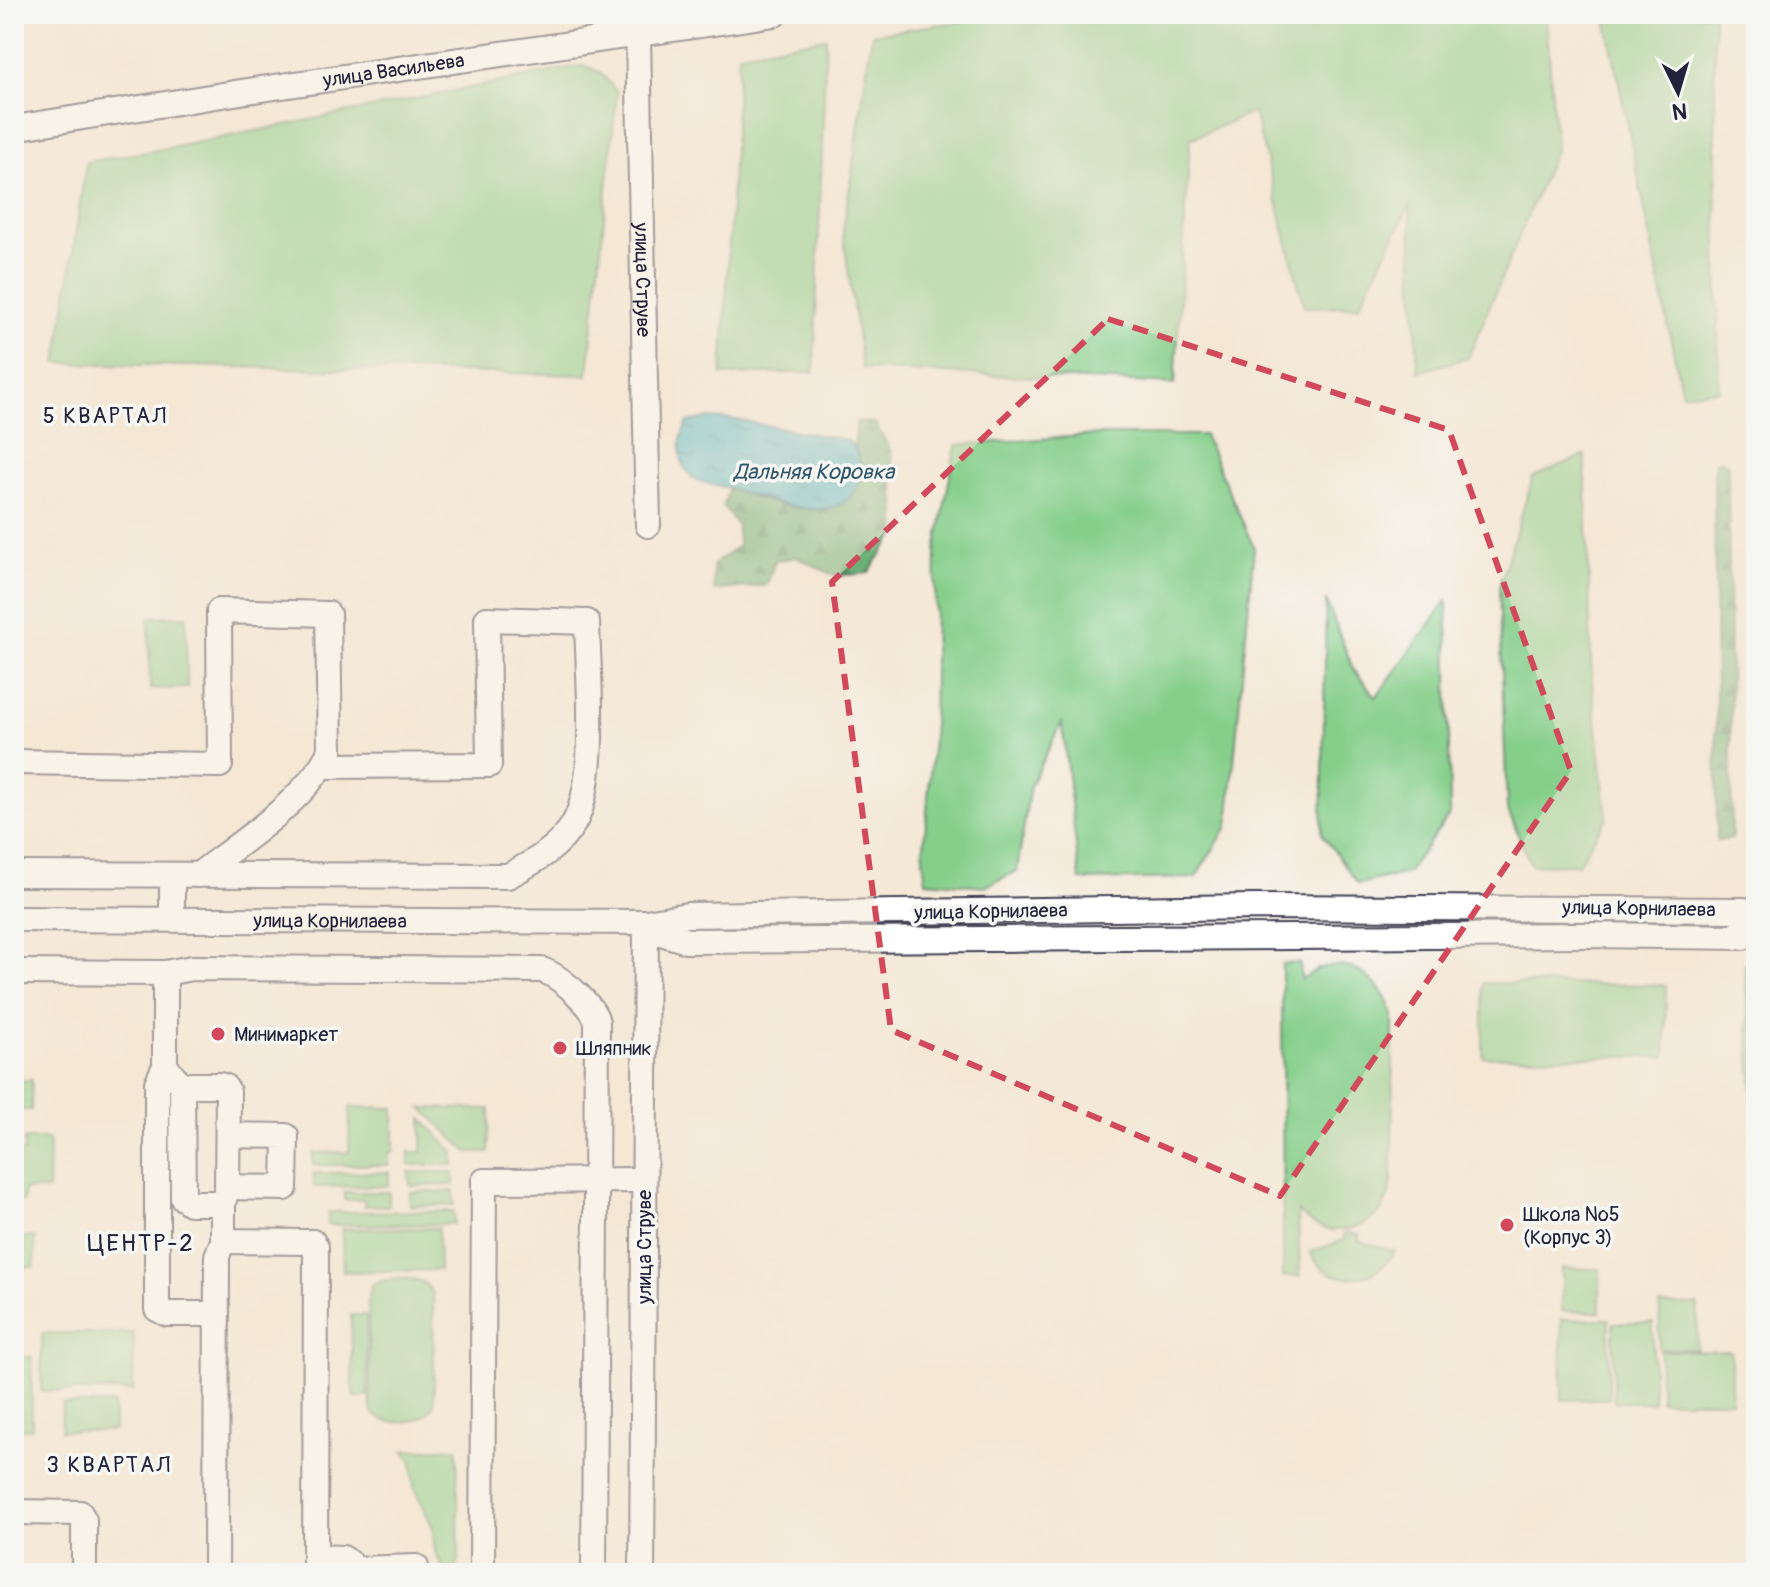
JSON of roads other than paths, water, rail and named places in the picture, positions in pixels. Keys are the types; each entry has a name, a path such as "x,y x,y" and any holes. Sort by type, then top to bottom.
{"street":[{"name":"улица Васильева","path":"14,128 639,25 775,14"},
{"name":"улица Струве","path":"639,25 648,525"},
{"path":"14,762 220,765 219,611 328,614 330,751 323,766 311,781 261,826 198,875"},
{"path":"14,874 508,876 534,862 554,846 573,824 583,801 589,775 587,622 487,619 489,765 323,766"},
{"path":"172,875 172,919"},
{"name":"улица Корнилаева","path":"14,919 646,922 687,915 1255,907 1744,910 1743,937 1569,935 687,941 661,933 646,922"},
{"name":"улица Струве","path":"642,1573 646,922"},
{"path":"14,972 165,973 192,968 542,970 552,974 596,1016 594,1573"},
{"path":"165,973 165,1066 157,1083 156,1303 161,1313 217,1314"},
{"path":"165,1066 182,1085 183,1198 190,1203 225,1195 285,1188 286,1136 228,1135"},
{"path":"182,1085 224,1086 228,1091 223,1241 217,1256 216,1573"},
{"path":"482,1573 484,1181 644,1180"},
{"path":"223,1241 313,1242 316,1247 315,1565 343,1558 357,1569 416,1567"},
{"path":"14,1512 80,1513 84,1520 84,1573"}],"water":[{"name":"Дальняя Коровка","path":"708,418 731,419 847,440 860,463 854,492 842,503 825,509 806,508 785,505 693,478 681,458 682,436 688,422"}],"place":[{"name":"Минимаркет","path":"218,1034"},
{"name":"Шляпник","path":"560,1048"},
{"name":"Школа №5 (Корпус 3)","path":"1507,1225"}],"district":[{"name":"5 КВАРТАЛ","path":"105,415"},
{"name":"ЦЕНТР-2","path":"141,1243"},
{"name":"3 КВАРТАЛ","path":"109,1464"}]}
